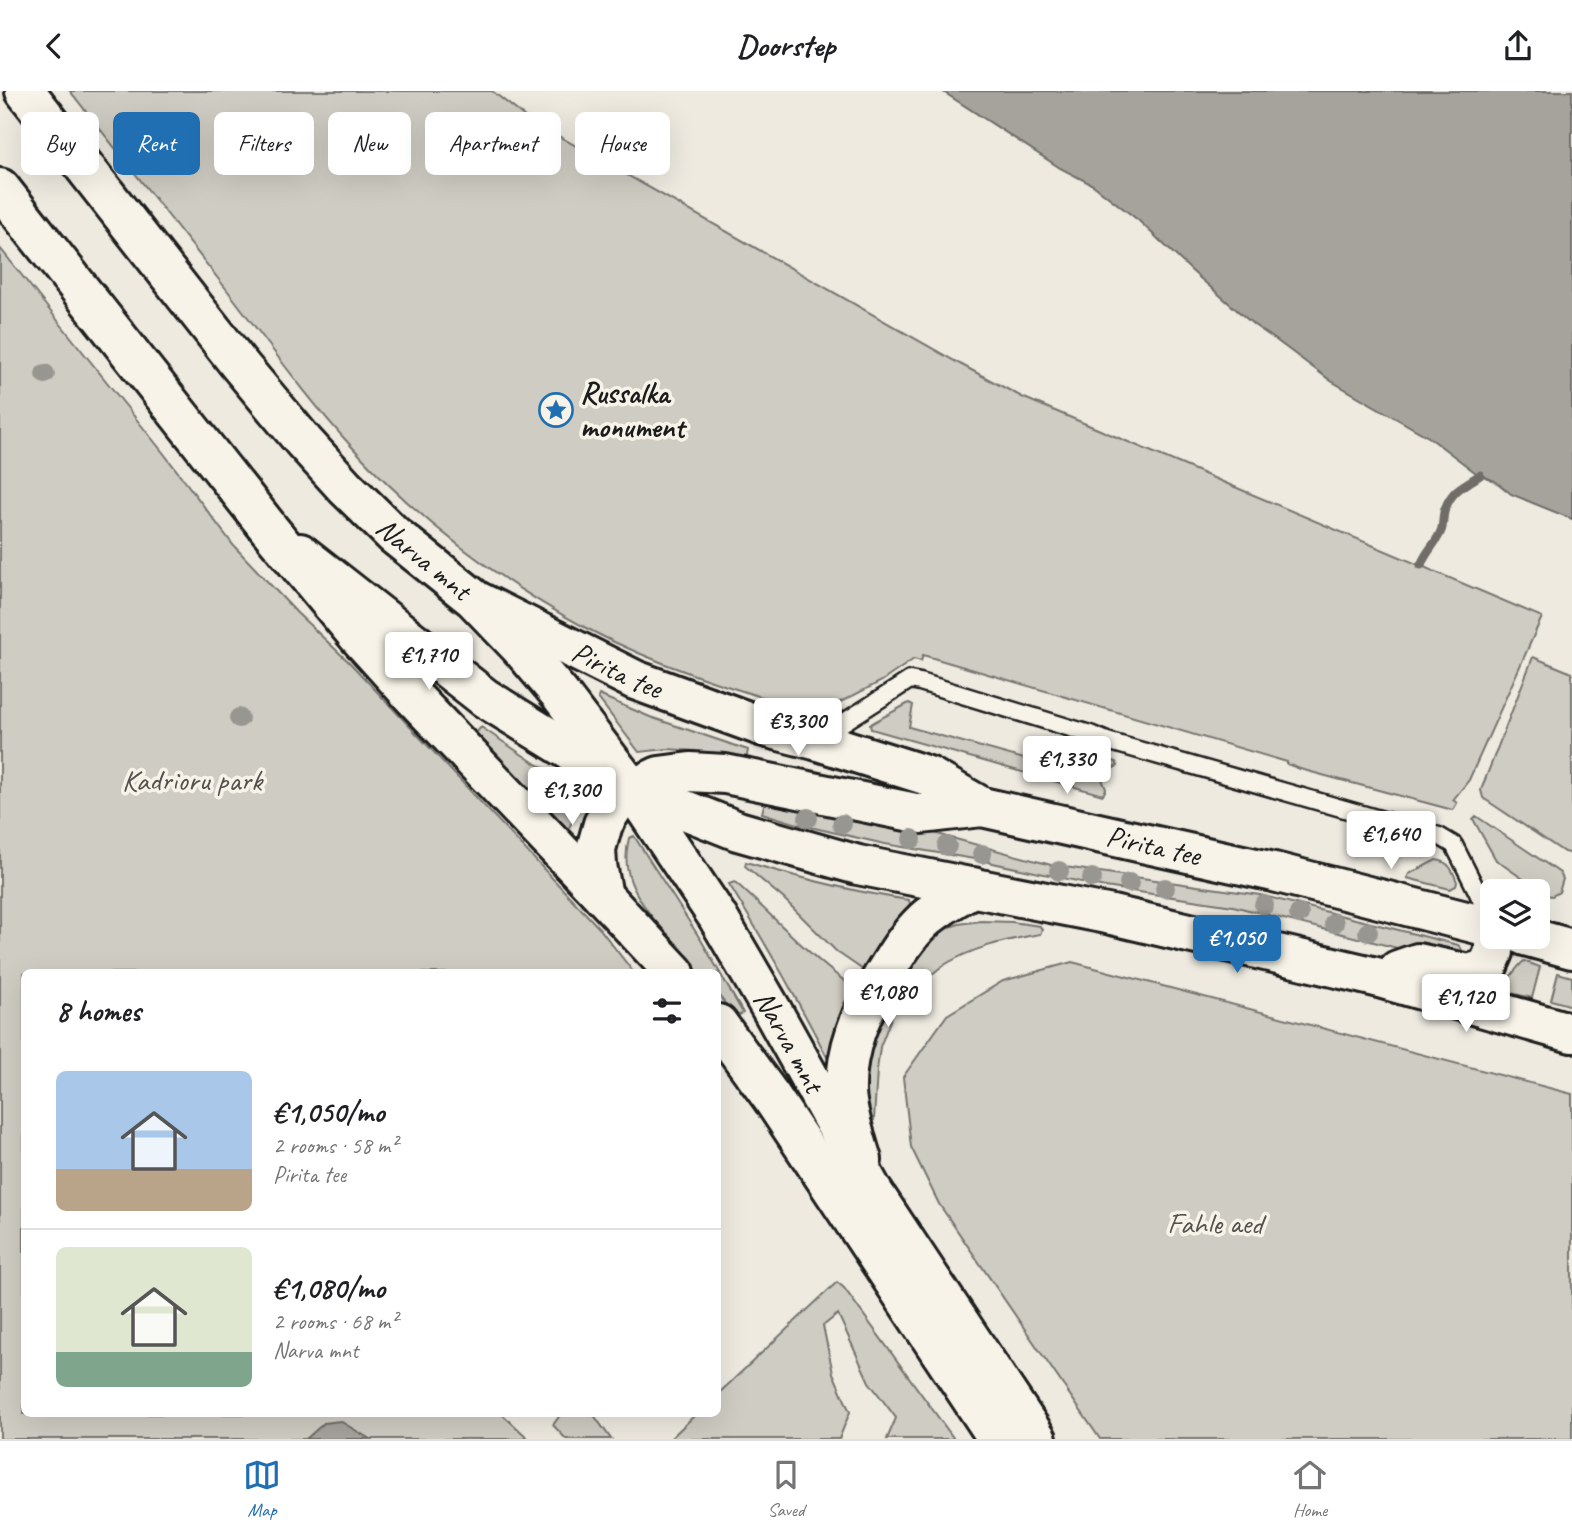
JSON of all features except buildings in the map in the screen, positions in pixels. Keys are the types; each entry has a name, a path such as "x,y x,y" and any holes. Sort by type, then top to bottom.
{"main road":[{"name":"Narva mnt","path":"25,91 238,363 304,442 394,535 474,599 519,646 559,693 632,789 717,916 873,1192 1037,1439"},
{"path":"0,188 357,635 671,969"},
{"path":"271,530 485,698 632,789 751,835 858,865 1112,915 1376,977 1572,1033"},
{"name":"Pirita tee","path":"474,599 635,680 764,727 815,740 928,776 982,807 1275,872 1480,924"},
{"path":"603,896 596,849 603,824 616,803 632,789 659,776 690,772 751,779 920,814 982,807"},
{"path":"873,1192 855,1138 846,1094 849,1052 859,1021 903,943 925,919 973,887"},
{"path":"1550,943 1572,949"},
{"path":"1376,977 1418,963 1469,975 1487,968 1494,949"},
{"name":"Narva mnt","path":"721,1028 772,1098 998,1439"}],"lane":[{"path":"815,740 910,680 1107,741 1438,836 1454,845 1480,898"}],"green space":[{"path":"70,91 492,91 519,112 425,112 425,175 561,175 561,137 575,145 575,175 627,175 1022,397 1542,617 1469,780 1453,800 1457,803 1453,810 1300,769 1287,762 923,655 921,661 914,659 882,681 821,712 784,704 697,676 613,642 522,590 433,524 352,447 288,370 136,175 200,175 200,112 113,112 113,146 99,128 99,112 87,112"},
{"name":"Kadrioru park","path":"0,248 234,546 297,613 350,663 600,929 631,969 21,969 21,1417 505,1417 529,1439 0,1439"},
{"path":"1533,657 1572,673 1572,852 1569,853 1483,798 1481,790"},
{"path":"599,695 650,717 748,750 746,761 695,751 668,749 639,752 598,698"},
{"path":"909,703 913,705 909,727 1082,775 1088,757 1094,755 1116,762 1118,766 1100,774 1106,789 1103,795 871,729 870,725 874,722"},
{"path":"481,727 533,762 584,790 585,794 568,830 475,734"},
{"path":"765,801 930,832 1051,865 1260,895 1458,945 1463,954 1444,960 1233,906 1105,887 974,859 885,844 801,825 762,813"},
{"path":"1476,816 1560,873 1563,879 1559,892 1550,896 1550,879 1523,879 1496,860 1473,819"},
{"path":"634,836 718,969 696,969 640,900 633,888 627,866 629,838"},
{"path":"1436,860 1450,867 1457,882 1456,886 1450,889 1407,878 1409,874"},
{"path":"746,862 827,884 909,900 910,904 869,974 837,952 784,899 745,866"},
{"path":"735,882 810,953 859,991 832,1061 829,1061 781,971 729,884"},
{"path":"981,921 1040,926 1042,930 1040,934 1001,942 952,960 908,992 895,990 921,950 937,934 959,924"},
{"path":"1524,961 1540,967 1532,998 1503,991 1501,988"},
{"name":"Fahle aed","path":"1072,962 1572,1094 1572,1439 1100,1439 939,1204 911,1147 903,1077 947,1015 1003,981"},
{"path":"1558,973 1572,977 1572,1006 1551,1000"},
{"path":"721,975 743,1013 736,1017 721,999"},
{"path":"885,1007 892,1016 880,1047 874,1120 866,1121 863,1099 868,1045"},
{"path":"837,1282 954,1439 887,1439 896,1418 869,1382 838,1314 823,1326 833,1373 850,1412 839,1439 670,1439 693,1417 721,1417 721,1391"},
{"path":"559,1417 595,1417 611,1439 566,1439 553,1425"}],"shaded area":[{"path":"942,91 1572,91 1572,519 1511,494 1495,481 1476,473 1430,438 1331,381 1254,325 1138,220 1093,185 1060,168"},
{"path":"340,1421 370,1439 306,1439 324,1423"}],"waterway":[{"path":"1421,565 1441,531 1444,512 1451,497 1480,475"}],"place":[{"name":"Russalka monument","path":"556,410"}]}
